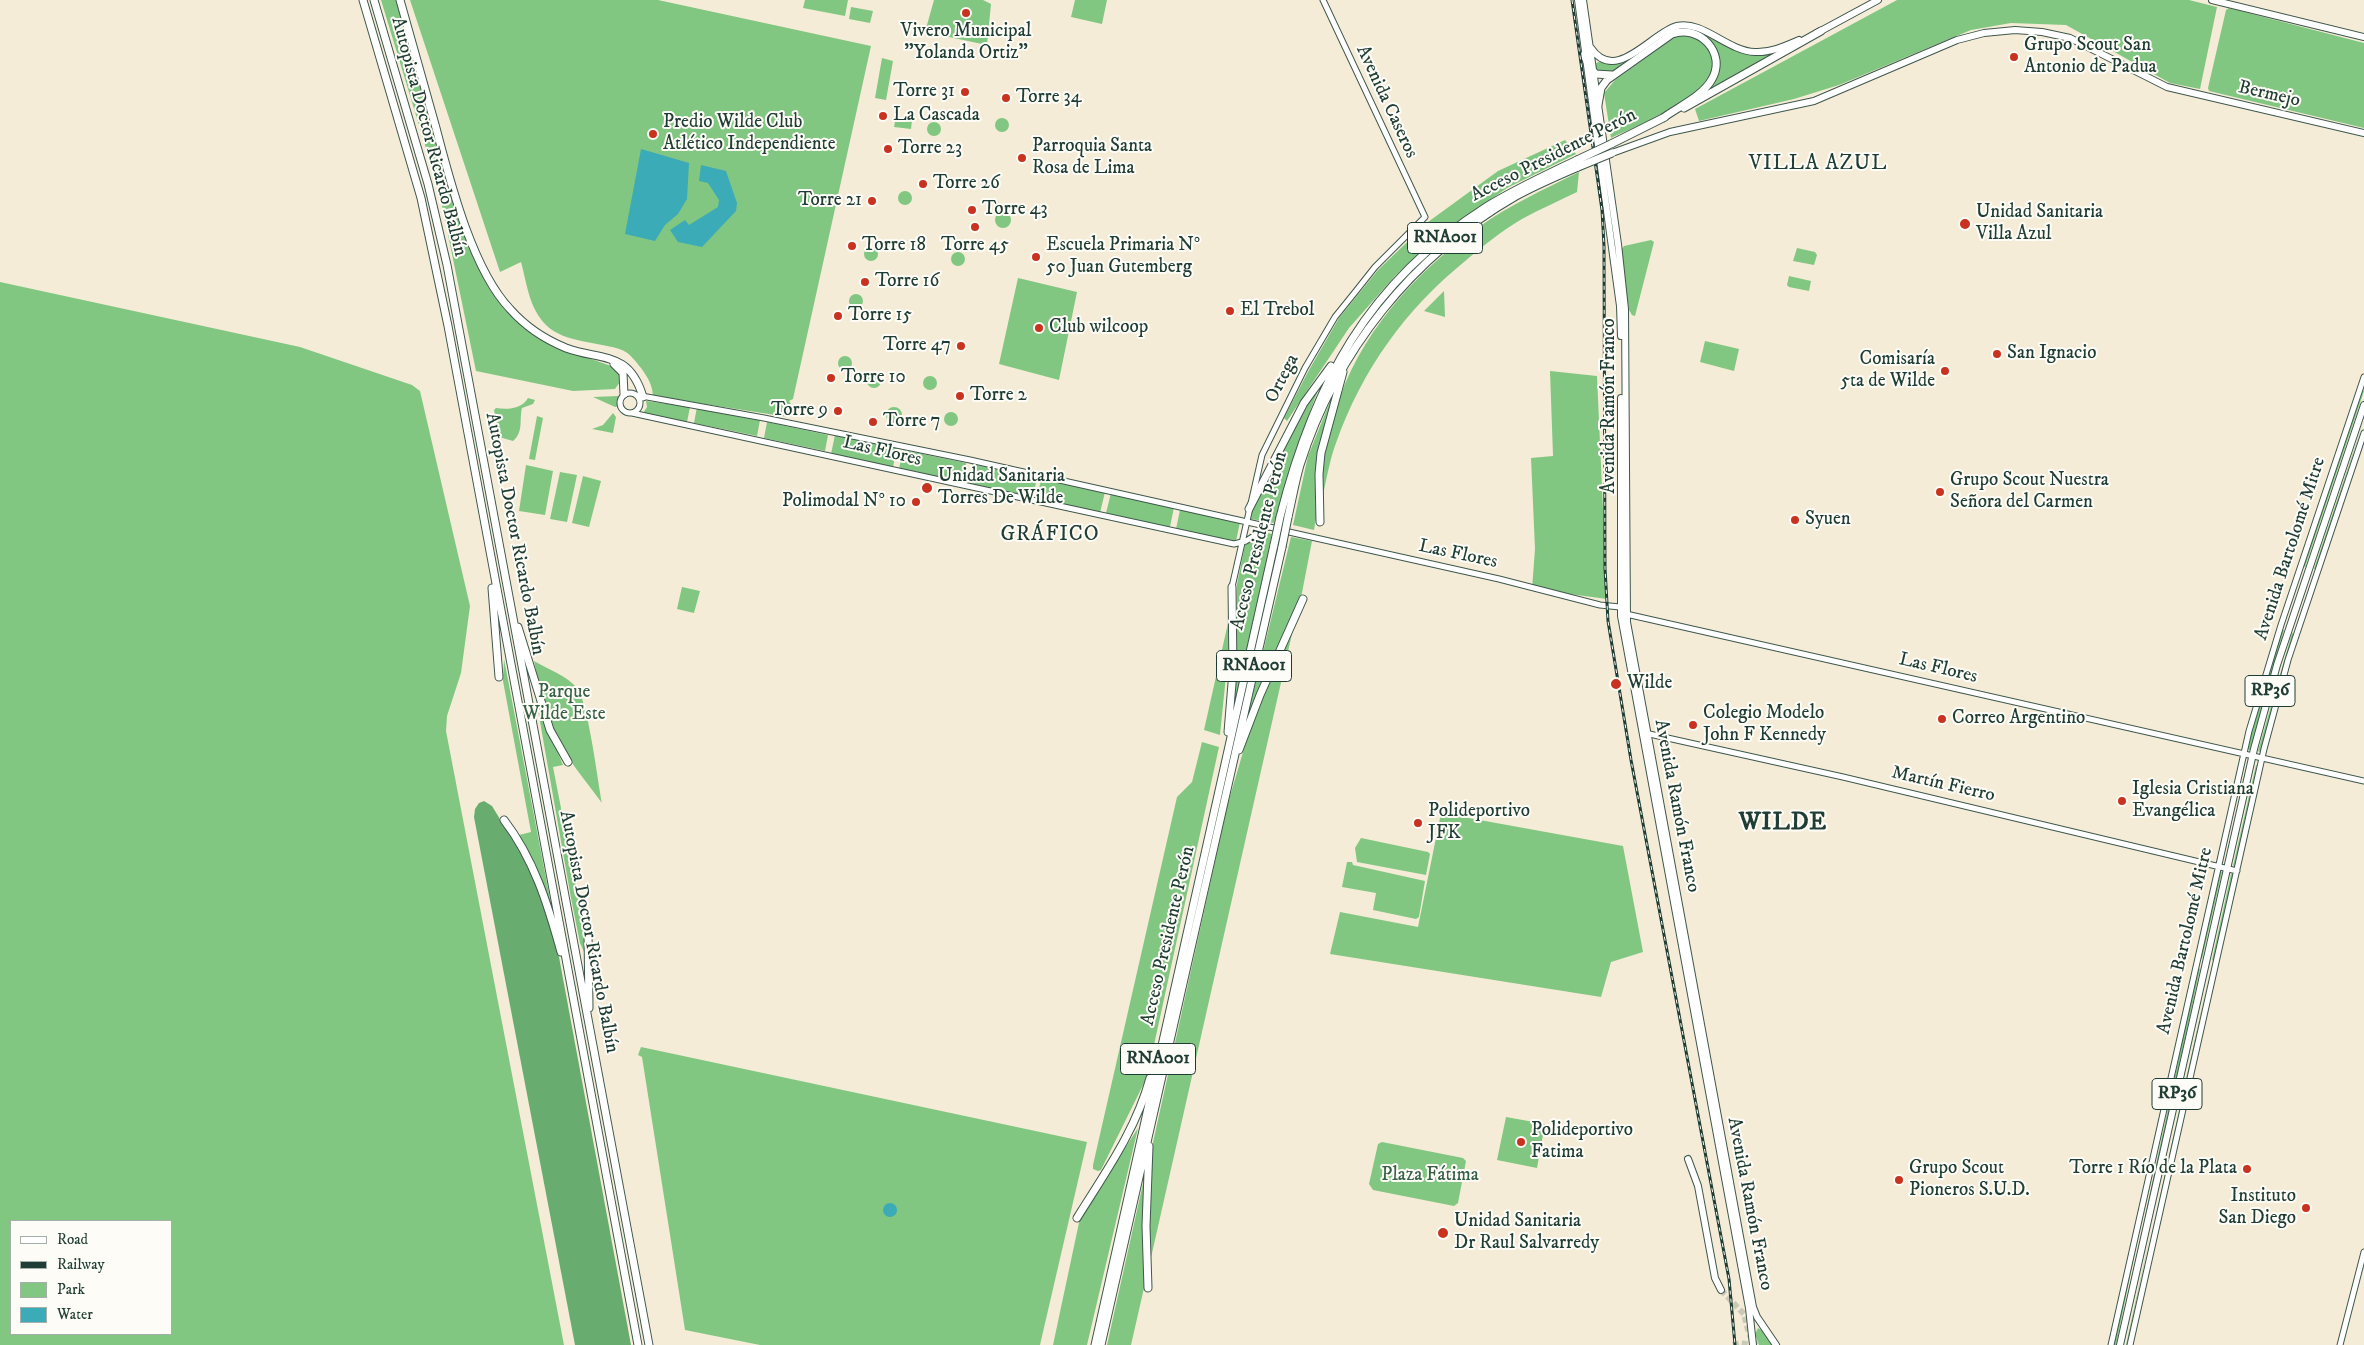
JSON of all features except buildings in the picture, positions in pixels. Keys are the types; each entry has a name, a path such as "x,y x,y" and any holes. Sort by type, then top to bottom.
{"highway":[{"name":"Autopista Doctor Ricardo Balbín","path":"364,0 421,198 448,326 638,1345"},
{"name":"Autopista Doctor Ricardo Balbín","path":"374,0 439,224 649,1345"},
{"path":"400,0 456,199 473,243 492,284 506,304 528,326 558,344 610,362 620,368 624,375 624,394"},
{"path":"1598,105 1601,88 1607,80 1676,33 1686,31 1695,34 1709,44 1716,63 1710,82 1704,89 1663,118"},
{"name":"Acceso Presidente Perón","path":"1284,517 1312,432 1331,389 1351,353 1374,320 1397,292 1445,246 1490,213 1518,196 1821,31"},
{"path":"1584,55 1592,68 1607,76 1619,72"},
{"name":"Acceso Presidente Perón","path":"1101,1345 1227,786 1284,517 1292,470 1312,414 1342,352 1375,305 1390,288 1446,237 1496,201 1577,164 1612,153"},
{"path":"1249,509 1304,403 1342,352"},
{"path":"585,353 608,357 620,362 629,372 639,396"},
{"path":"1320,522 1319,474 1322,444 1334,400 1351,353"},
{"name":"Acceso Presidente Perón","path":"1095,1345 1222,774 1278,546"},
{"path":"491,556 499,677"},
{"path":"1222,774 1233,672 1232,587"},
{"path":"1227,786 1260,695 1303,599"},
{"path":"513,615 523,637 550,730 568,762"},
{"path":"504,820 522,845 539,882 550,912 576,1010"},
{"path":"588,933 590,1005 588,1019"},
{"path":"1077,1218 1126,1140 1144,1099 1156,1051 1163,1038"},
{"path":"1148,1288 1146,1226 1149,1152 1156,1097"}],"main road":[{"path":"1578,0 1587,78 1605,175"},
{"path":"1583,0 1598,105 1608,200"},
{"path":"1590,46 1595,54 1605,59 1626,58 1665,31 1677,26 1696,27 1733,47 1757,52 1780,48 1821,31 1878,0"},
{"path":"2212,0 2364,37"},
{"name":"Bermejo","path":"1612,153 1681,129 1814,101 1937,48 1973,36 1999,31 2042,32 2070,38 2167,87 2364,132"},
{"path":"1587,78 1592,68 1605,59"},
{"name":"Avenida Ramón Franco","path":"1608,200 1622,340 1620,607 1753,1307 1757,1317 1776,1345"},
{"name":"Avenida Ramón Franco","path":"1608,200 1625,309 1626,614 1644,733 1749,1308 1753,1345"},
{"name":"Avenida Bartolomé Mitre","path":"2120,1345 2252,756 2277,665 2364,405"},
{"path":"1688,1159 1698,1186 1715,1278 1721,1290"}],"street":[{"name":"Avenida Caseros","path":"1323,0 1424,217"},
{"name":"Ortega","path":"1232,587 1265,447 1318,345 1335,317 1375,267 1424,217"},
{"name":"Avenida Bartolomé Mitre","path":"2111,1345 2243,754 2268,663 2363,385 2364,377"},
{"path":"630,393 639,396 640,405 632,413 626,413 620,407 624,394 630,393"},
{"name":"Las Flores","path":"632,413 1234,544 1241,543 1271,528 970,460 764,418 639,396"},
{"name":"Avenida Bartolomé Mitre","path":"2130,1345 2262,759 2288,660 2364,433"},
{"name":"Las Flores","path":"1289,532 1499,579 1600,605 1620,607"},
{"name":"Las Flores","path":"1626,614 2364,781"},
{"name":"Martín Fierro","path":"1644,733 2218,866 2237,872"},
{"path":"2340,1345 2364,1252"}],"green space":[{"path":"381,0 396,0 444,170 493,292 554,346 617,368 622,379 615,389 573,391 476,371 439,191"},
{"name":"Predio Wilde Club Atlético Independiente","path":"410,0 658,0 871,46 793,399 789,401 791,404 788,417 653,396 651,385 646,375 625,351 572,339 546,325 532,303 521,262 500,272"},
{"path":"805,0 848,0 845,16 803,8"},
{"path":"934,0 983,0 991,4 987,45 925,32"},
{"path":"1075,0 1107,0 1102,24 1071,17"},
{"path":"1897,0 2189,0 2217,7 2200,89 2170,83 2066,25 2011,23 1971,30 1839,85 1794,99 1699,121 1695,109"},
{"path":"851,7 873,11 870,23 849,19"},
{"path":"2229,8 2364,43 2364,128 2209,91 2208,88 2226,10"},
{"path":"1688,27 1730,48 1749,54 1777,51 1778,53 1701,95 1715,79 1712,45 1681,30 1611,73 1596,71 1595,64 1598,62 1627,60 1673,29"},
{"path":"1678,35 1698,39 1705,44 1711,54 1712,68 1706,81 1694,94 1659,116 1611,138 1604,93 1615,80"},
{"path":"882,58 893,61 886,100 875,98"},
{"path":"896,116 912,120 911,129 894,127"},
{"path":"999,118 1005,118 1009,125 1005,132 999,132 995,128 995,122"},
{"path":"931,122 937,122 941,129 937,136 931,136 927,132 927,126"},
{"path":"1565,140 1576,154 1507,188 1440,235 1395,276 1349,328 1287,421 1284,418 1339,318 1378,270 1428,222 1498,171"},
{"path":"1579,172 1577,192 1522,219 1492,239 1443,281 1404,321 1372,366 1347,416 1332,455 1323,495 1322,474 1327,442 1345,384 1358,357 1391,308 1432,264 1479,227 1515,204"},
{"path":"902,191 908,191 912,198 908,205 902,205 898,201 898,195"},
{"path":"1003,212 1011,220 1003,228 995,220"},
{"path":"1651,240 1654,242 1635,316 1629,310 1621,250 1624,246"},
{"path":"868,247 874,247 878,254 874,261 868,261 864,257 864,251"},
{"path":"1797,248 1815,252 1817,255 1814,265 1793,261"},
{"path":"955,252 961,252 965,259 961,266 955,266 951,262 951,256"},
{"path":"1789,276 1811,281 1809,291 1789,287 1787,285"},
{"name":"Club wilcoop","path":"1018,278 1077,292 1059,380 999,364"},
{"path":"0,282 300,347 412,385 420,391 470,606 461,673 447,716 446,731 564,1345 0,1345"},
{"path":"1444,291 1445,317 1424,311"},
{"path":"853,294 859,294 863,301 859,308 853,308 849,304 849,298"},
{"path":"1705,341 1739,349 1734,371 1700,362"},
{"path":"842,356 848,356 852,363 848,370 842,370 838,366 838,360"},
{"path":"1550,371 1597,376 1607,599 1532,589 1535,549 1531,458 1553,456"},
{"path":"871,374 877,374 881,381 877,388 871,388 867,384 867,378"},
{"path":"927,376 933,376 937,383 933,390 927,390 923,386 923,380"},
{"path":"2363,389 2364,391 2305,567 2303,566"},
{"path":"1318,390 1297,447 1274,523 1251,519 1253,503 1298,420"},
{"path":"618,396 618,406 615,407 593,397"},
{"path":"528,398 535,400 533,404 522,408 519,434 513,441 499,437 494,410 496,408 509,409 518,407"},
{"path":"1331,399 1315,481 1316,518 1314,530 1293,525 1308,456"},
{"path":"646,401 690,407 687,422 643,413 647,407"},
{"path":"697,407 760,420 757,436 694,423"},
{"path":"894,407 900,409 902,415 900,421 894,423 888,421 886,415 888,409"},
{"path":"948,412 954,412 958,419 954,426 948,426 944,422 944,416"},
{"path":"613,413 616,417 613,433 592,429 603,425"},
{"path":"537,416 543,418 535,460 529,459"},
{"path":"2364,420 2316,569 2314,569"},
{"path":"767,422 828,435 825,451 764,438"},
{"path":"835,435 897,448 893,467 831,454"},
{"path":"903,450 966,463 962,483 899,469"},
{"path":"972,464 1037,478 1033,497 968,484"},
{"path":"526,465 553,471 545,515 519,511"},
{"path":"560,472 577,475 567,522 550,519"},
{"path":"583,476 601,481 589,527 572,523"},
{"path":"1041,479 1105,492 1100,513 1037,499"},
{"path":"1111,493 1174,507 1170,527 1106,513"},
{"path":"1180,510 1240,522 1236,541 1176,529"},
{"path":"1268,533 1272,534 1234,714 1237,584 1245,545"},
{"path":"1291,537 1312,541 1300,603 1247,718"},
{"path":"682,587 700,591 694,613 677,609"},
{"path":"1228,623 1231,626 1220,735 1204,730"},
{"path":"1294,625 1150,1262 1148,1248 1152,1147 1228,803 1253,718"},
{"path":"2281,630 2284,630 2250,750 2247,749"},
{"path":"2292,633 2294,634 2260,752 2258,751"},
{"path":"504,659 551,904 532,858 519,835 531,832 503,681"},
{"name":"Parque Wilde Este","path":"534,661 568,680 577,688 581,696 589,725 602,803 570,760 550,724 544,707"},
{"path":"536,699 563,765 553,767 584,926 585,954 580,943 571,898"},
{"path":"1202,742 1219,747 1147,1077 1101,1170 1098,1171 1093,1169 1093,1165 1177,797 1192,782"},
{"path":"2256,765 2235,866 2233,866"},
{"path":"484,801 492,806 528,865 559,957 631,1345 575,1345 474,817 475,809 479,803"},
{"path":"1441,813 1623,846 1643,952 1611,962 1601,997 1330,954 1340,912 1418,927"},
{"path":"1361,838 1428,852 1430,854 1426,875 1357,862 1355,848"},
{"path":"1347,862 1425,881 1419,917 1416,919 1373,910 1376,893 1342,887"},
{"path":"2220,871 2222,872 2202,959 2200,958"},
{"path":"2231,874 2233,874 2214,961 2212,960"},
{"path":"2198,968 2200,969 2147,1216 2145,1216"},
{"path":"2210,971 2157,1219 2155,1219"},
{"path":"641,1047 1087,1142 1040,1345 760,1345 685,1330 642,1057 638,1055"},
{"name":"Polideportivo Fatima","path":"1506,1117 1545,1124 1537,1168 1497,1160"},
{"path":"1138,1128 1087,1345 1053,1345 1080,1218"},
{"name":"Plaza Fátima","path":"1382,1142 1463,1158 1466,1161 1458,1203 1454,1206 1373,1190 1369,1184 1378,1144"},
{"path":"1144,1179 1144,1288 1131,1345 1107,1345"},
{"path":"2151,1231 2127,1345 2126,1345"},
{"path":"2138,1236 2116,1345 2113,1345"},
{"path":"1758,1328 1763,1331 1773,1345 1759,1345 1755,1334"}],"water":[{"path":"641,149 689,163 687,199 678,214 665,225 655,241 625,234"},
{"path":"701,165 726,171 737,203 736,211 702,247 678,242 670,230 685,220 689,225 718,207 719,200 708,183 699,181"},
{"path":"887,1203 893,1203 897,1210 893,1217 887,1217 883,1213 883,1207"}],"tunnel":[{"path":"1721,1290 1744,1314 1749,1334 1756,1345"},
{"path":"1733,1345 1740,1343 1751,1345"}],"railway":[{"path":"1572,0 1602,210 1604,246 1605,568 1608,621 1631,760 1729,1279 1735,1345"}],"place":[{"name":"Vivero Municipal \"Yolanda Ortiz\"","path":"966,13"},
{"name":"Grupo Scout San Antonio de Padua","path":"2014,57"},
{"name":"Torre 31","path":"965,92"},
{"name":"Torre 34","path":"1006,98"},
{"name":"La Cascada","path":"883,116"},
{"name":"Predio Wilde Club Atlético Independiente","path":"653,134"},
{"name":"Torre 23","path":"888,149"},
{"name":"Parroquia Santa Rosa de Lima","path":"1022,158"},
{"name":"Torre 26","path":"923,184"},
{"name":"Torre 21","path":"872,201"},
{"name":"Torre 43","path":"972,210"},
{"name":"Unidad Sanitaria Villa Azul","path":"1965,224"},
{"name":"Torre 45","path":"975,227"},
{"name":"Torre 18","path":"852,246"},
{"name":"Escuela Primaria N° 50 Juan Gutemberg","path":"1036,257"},
{"name":"Torre 16","path":"865,282"},
{"name":"El Trebol","path":"1230,311"},
{"name":"Torre 15","path":"838,316"},
{"name":"Club wilcoop","path":"1039,328"},
{"name":"Torre 47","path":"961,346"},
{"name":"San Ignacio","path":"1997,354"},
{"name":"Comisaría 5ta de Wilde","path":"1945,371"},
{"name":"Torre 10","path":"831,378"},
{"name":"Torre 2","path":"960,396"},
{"name":"Torre 9","path":"838,411"},
{"name":"Torre 7","path":"873,422"},
{"name":"Unidad Sanitaria Torres De Wilde","path":"927,488"},
{"name":"Grupo Scout Nuestra Señora del Carmen","path":"1940,492"},
{"name":"Polimodal N° 10","path":"916,502"},
{"name":"Syuen","path":"1795,520"},
{"name":"Wilde","path":"1616,684"},
{"name":"Correo Argentino","path":"1942,719"},
{"name":"Colegio Modelo John F Kennedy","path":"1693,725"},
{"name":"Iglesia Cristiana Evangélica","path":"2122,801"},
{"name":"Polideportivo JFK","path":"1418,823"},
{"name":"Polideportivo Fatima","path":"1521,1142"},
{"name":"Torre 1 Río de la Plata","path":"2247,1169"},
{"name":"Grupo Scout Pioneros S.U.D.","path":"1899,1180"},
{"name":"Instituto San Diego","path":"2306,1208"},
{"name":"Unidad Sanitaria Dr Raul Salvarredy","path":"1443,1233"}],"district":[{"name":"VILLA AZUL","path":"1818,165"},
{"name":"GRÁFICO","path":"1050,536"},
{"name":"WILDE","path":"1783,824"}]}
